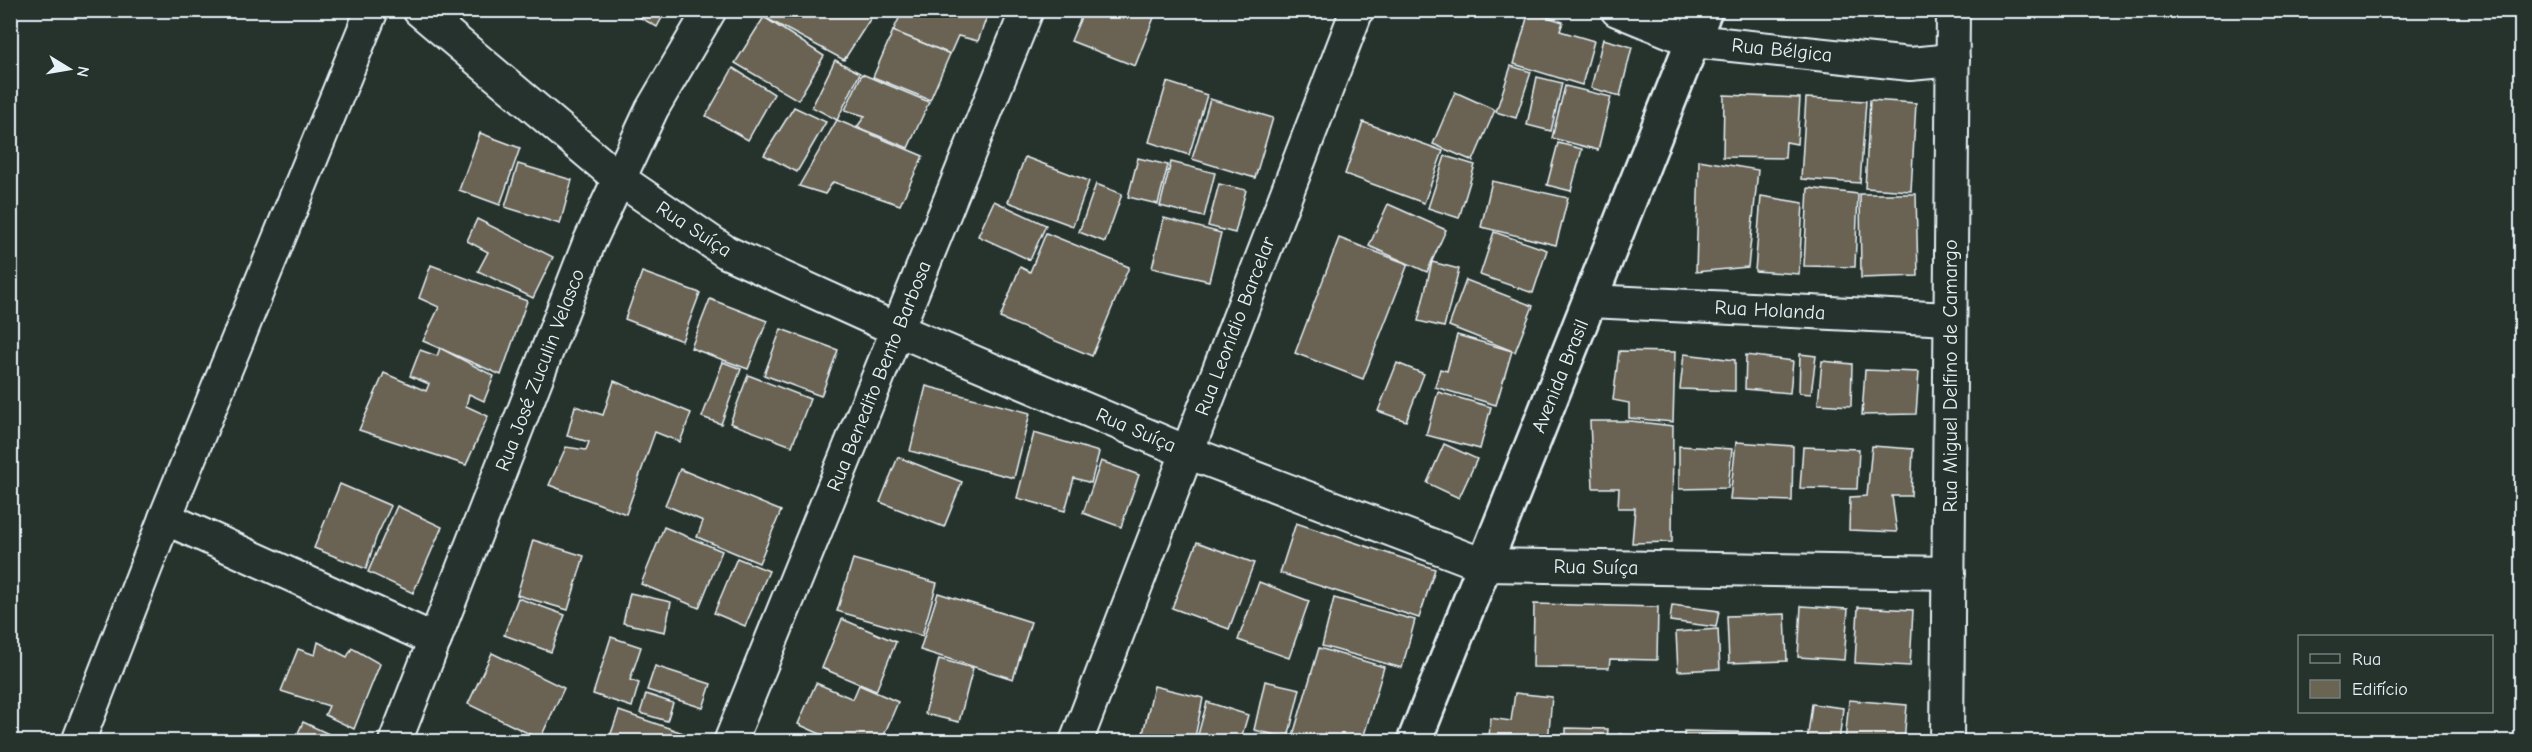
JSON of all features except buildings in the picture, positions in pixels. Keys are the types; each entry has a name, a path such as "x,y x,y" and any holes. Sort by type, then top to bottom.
{"street":[{"path":"78,741 165,518 372,10"},
{"name":"Rua Suíça","path":"418,10 618,178 726,252 898,330 1187,452 1484,566 1949,573"},
{"name":"Rua José Zuculin Velasco","path":"395,741 589,243 652,109 711,10"},
{"name":"Rua Benedito Bento Barbosa","path":"730,741 1027,10"},
{"name":"Rua Leonídio Barcelar","path":"1076,741 1357,10"},
{"name":"Rua Bélgica","path":"1617,10 1693,41 1910,64 1953,60"},
{"name":"Avenida Brasil","path":"1414,741 1705,10"},
{"name":"Rua Miguel Delfino de Camargo","path":"1947,741 1953,10"},
{"name":"Rua Holanda","path":"1590,301 1950,319"},
{"path":"165,518 435,640"}]}
